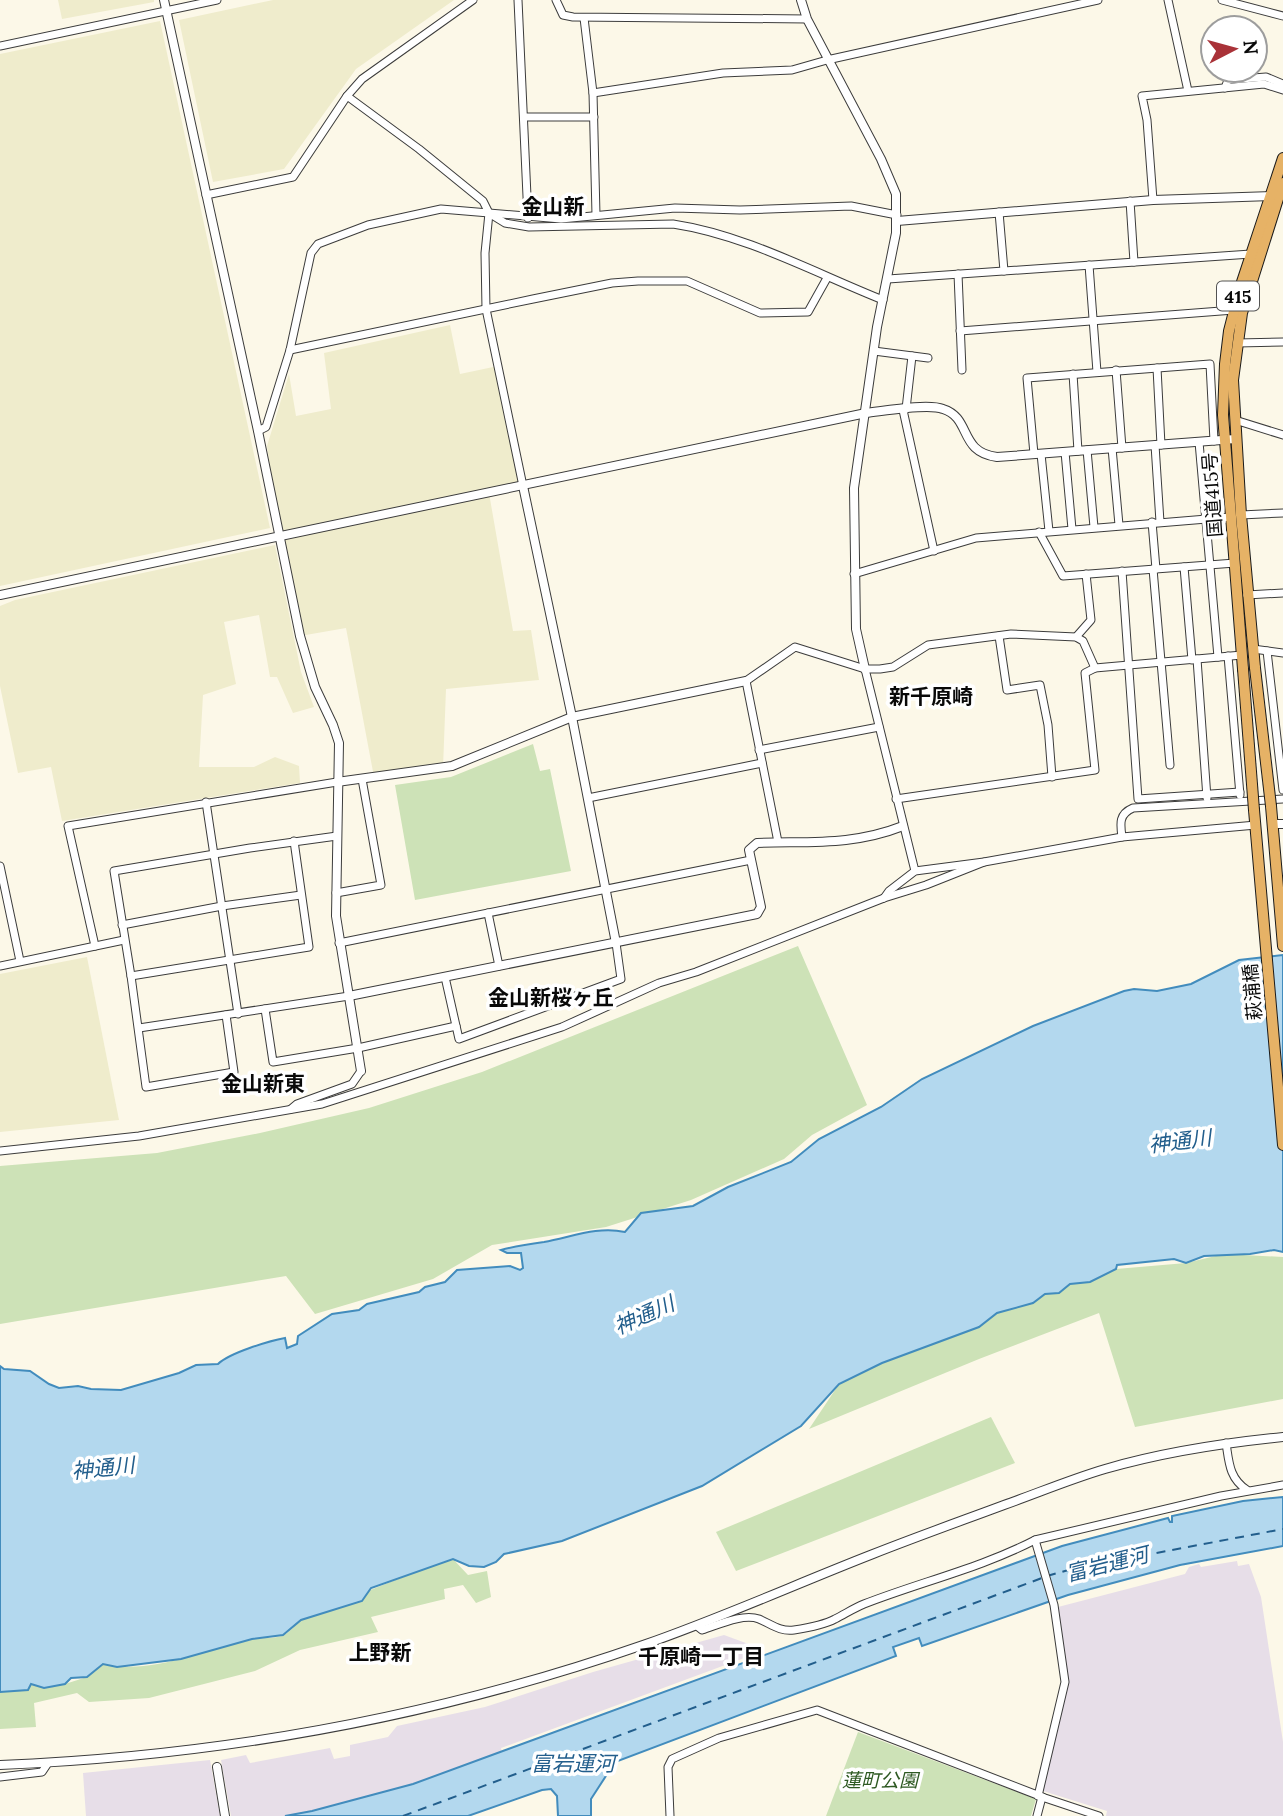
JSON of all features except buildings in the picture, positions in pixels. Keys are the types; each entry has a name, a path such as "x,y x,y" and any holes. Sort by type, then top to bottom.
{"highway":[{"name":"国道415号","path":"1225,440 1235,420 1233,380 1245,303 1278,195 1283,158"},
{"name":"国道415号","path":"1256,831 1249,668 1253,649 1225,440 1225,364 1234,310 1251,254 1283,183"},
{"name":"国道415号","path":"1236,516 1235,564 1242,655 1249,668 1271,806 1278,824 1273,836"},
{"name":"萩浦橋","path":"1256,831 1283,1144"},
{"name":"萩浦橋","path":"1273,836 1283,946"}],"street":[{"path":"164,0 309,671 339,743 336,893 339,943 361,1071 352,1084 297,1104 291,1110"},
{"path":"0,46 217,0"},
{"path":"206,195 293,177 347,96 362,79 472,0"},
{"path":"518,0 528,218"},
{"path":"556,0 564,15 584,18 807,19"},
{"path":"801,0 827,60 892,182 897,218 854,488 854,574 856,629 915,871"},
{"path":"593,93 723,73 792,70 1098,0"},
{"path":"1168,0 1188,91"},
{"path":"1222,0 1283,16"},
{"path":"584,18 593,93 596,215"},
{"path":"1225,88 1228,80 1266,77 1283,84"},
{"path":"1153,200 1147,120 1142,96 1264,84 1283,90"},
{"path":"347,96 483,201 489,213 505,223 529,227 673,224 693,226 756,246 883,300"},
{"path":"524,117 594,117"},
{"path":"258,430 266,426 290,350 311,253 318,244 368,225 441,209 561,219 675,208 740,210 851,206 897,218 1130,201 1278,195"},
{"path":"1130,201 1135,262"},
{"path":"999,212 1004,271"},
{"path":"445,977 459,1039 621,979 572,717 486,309 485,253 489,213"},
{"path":"888,279 1251,254"},
{"path":"1089,265 1097,372"},
{"path":"958,274 962,369"},
{"path":"290,350 612,283 687,281 760,313 808,312 827,278"},
{"path":"960,331 1234,310"},
{"path":"1237,343 1283,342"},
{"path":"874,351 928,358"},
{"path":"912,356 904,409 934,551"},
{"path":"0,595 866,413 943,408 957,417 973,448 984,456 997,457 1038,454 1065,452 1082,451 1112,448 1225,440 1210,364 1027,378 1038,454 1049,531"},
{"path":"1157,368 1158,445 1154,569 1170,765"},
{"path":"1116,370 1122,448"},
{"path":"1073,374 1094,527"},
{"path":"1235,420 1283,435"},
{"path":"1199,442 1218,657"},
{"path":"1112,448 1119,525"},
{"path":"1065,452 1072,529"},
{"path":"854,574 976,538 1283,513"},
{"path":"1039,532 1063,576 1235,564"},
{"path":"1184,567 1207,803"},
{"path":"1122,571 1138,799 1240,792"},
{"path":"1076,637 1091,620 1086,574"},
{"path":"1247,595 1283,593"},
{"path":"95,946 68,826 206,802 452,766 572,717 746,681 795,648 865,669 894,667 928,645 1011,634 1076,637 1083,640 1095,668"},
{"path":"999,636 1007,690 1040,684 1048,725 1052,777"},
{"path":"1253,649 1283,653"},
{"path":"1122,836 1121,819 1124,812 1133,808 1241,802 1283,795 1267,651"},
{"path":"896,799 1095,770 1085,673 1095,668 1242,655"},
{"path":"1228,656 1241,802"},
{"path":"746,681 778,842"},
{"path":"1273,708 1283,708"},
{"path":"760,750 879,727"},
{"path":"588,798 762,762"},
{"path":"336,893 381,885 362,779"},
{"path":"206,802 239,1014"},
{"path":"139,1028 349,996 757,914 761,907 749,850 757,843 840,842 877,836 903,827"},
{"path":"884,898 915,871 984,862 1122,836 1256,831"},
{"path":"226,1015 234,1072 146,1087 114,871 337,836"},
{"path":"131,976 309,947 294,841"},
{"path":"339,943 751,860"},
{"path":"0,1151 139,1136 321,1104 562,1027 659,983 696,972 984,862"},
{"path":"0,866 20,961"},
{"path":"122,925 222,906 301,895"},
{"path":"488,913 499,966"},
{"path":"0,965 124,940"},
{"path":"265,1009 273,1062 358,1048 456,1026"},
{"path":"0,1765 178,1752 282,1737 375,1719 510,1686 697,1626 885,1549 1103,1469 1226,1443 1283,1437"},
{"path":"1226,1443 1234,1479 1248,1490"},
{"path":"697,1626 702,1630 749,1618 790,1631 804,1629 833,1620 862,1604 962,1570 1035,1540 1248,1490 1283,1485"},
{"path":"1035,1540 1054,1605 1065,1682 1037,1816"},
{"path":"670,1816 668,1767 672,1759 719,1738 817,1710 1040,1797 1099,1816"},
{"path":"0,1777 41,1772 48,1763"},
{"path":"217,1767 225,1816"}],"shaded area":[{"path":"58,0 154,0 154,2 62,19"},
{"path":"273,0 454,0 356,69 284,169 213,182 179,20"},
{"path":"160,21 270,528 0,586 0,54"},
{"path":"450,325 460,374 498,366 523,486 489,493 513,631 531,630 539,680 446,689 443,768 374,777 346,628 300,636 280,536 267,446 289,374 296,416 331,409 324,353"},
{"path":"275,545 301,672 314,707 293,713 277,677 270,677 259,615 224,622 236,684 203,695 199,767 254,767 275,757 299,766 300,783 62,821 51,767 18,773 0,686 0,606 15,600"},
{"path":"87,957 119,1120 0,1132 0,974"},
{"path":"1237,1561 1238,1566 1249,1564 1261,1597 1283,1742 1283,1816 1106,1816 1107,1811 1043,1791 1068,1684 1058,1607 1185,1574 1189,1567 1199,1564 1201,1567"},
{"path":"724,1635 754,1646 755,1654 501,1748 502,1753 413,1784 285,1816 231,1816 221,1760 246,1755 250,1763 330,1748 334,1759 350,1756 350,1745 388,1737 397,1726 485,1707 593,1672"},
{"path":"210,1760 220,1816 86,1816 83,1773"}],"green space":[{"path":"533,744 540,771 550,769 571,871 415,900 395,785 451,777"},
{"path":"798,946 867,1105 812,1135 784,1159 691,1200 606,1227 492,1245 433,1279 315,1314 286,1276 0,1324 0,1166 157,1153 369,1108 482,1072"},
{"path":"1224,1254 1283,1257 1283,1399 1135,1427 1099,1313 809,1429 839,1384 882,1363 979,1327 997,1313 1033,1303 1045,1294 1059,1293 1070,1284 1090,1282 1116,1269 1186,1263"},
{"path":"991,1417 1015,1463 736,1571 716,1532"},
{"path":"453,1559 468,1575 487,1571 491,1597 476,1603 463,1585 444,1589 445,1599 371,1617 378,1632 300,1650 255,1671 149,1698 89,1702 77,1693 34,1703 36,1727 0,1729 0,1692 30,1684 44,1688 65,1684 87,1677 103,1664 121,1667 158,1664 254,1639 282,1636 303,1619 377,1587"},
{"name":"蓮町公園","path":"858,1732 1036,1799 1031,1816 826,1816"}],"water":[{"name":"神通川","path":"1283,955 1283,1252 1274,1250 1204,1256 1186,1263 1174,1259 1117,1265 1116,1269 1090,1282 1070,1284 1059,1293 1045,1294 1033,1303 997,1313 979,1327 882,1363 839,1384 801,1426 702,1486 562,1541 504,1554 496,1562 484,1567 469,1566 453,1559 371,1588 362,1601 301,1620 283,1635 252,1639 181,1659 117,1667 103,1664 87,1677 71,1678 65,1684 44,1688 31,1684 28,1690 0,1692 0,1366 4,1369 30,1371 59,1388 78,1386 121,1390 179,1373 196,1365 218,1364 240,1352 285,1338 287,1348 297,1344 298,1336 332,1314 359,1310 367,1304 419,1292 425,1287 445,1282 457,1270 510,1266 520,1270 523,1268 521,1253 501,1250 594,1231 625,1232 641,1213 693,1206 728,1187 791,1162 819,1139 881,1107 922,1079 1033,1026 1124,991 1157,991 1191,984 1239,960"},
{"name":"富岩運河","path":"1283,1497 1283,1546 1180,1565 1068,1595 922,1646 919,1638 893,1647 896,1656 615,1762 591,1799 591,1816 558,1816 557,1796 551,1789 468,1816 285,1816 413,1784 1062,1546 1168,1518 1172,1522 1172,1516 1243,1501"}],"ferry route":[{"path":"1047,1576 1283,1529"},
{"path":"403,1816 1042,1578"}],"district":[{"name":"金山新","path":"553,206"},
{"name":"新千原崎","path":"931,696"},
{"name":"金山新桜ヶ丘","path":"551,997"},
{"name":"金山新東","path":"263,1083"},
{"name":"上野新","path":"380,1652"},
{"name":"千原崎一丁目","path":"701,1656"}]}
